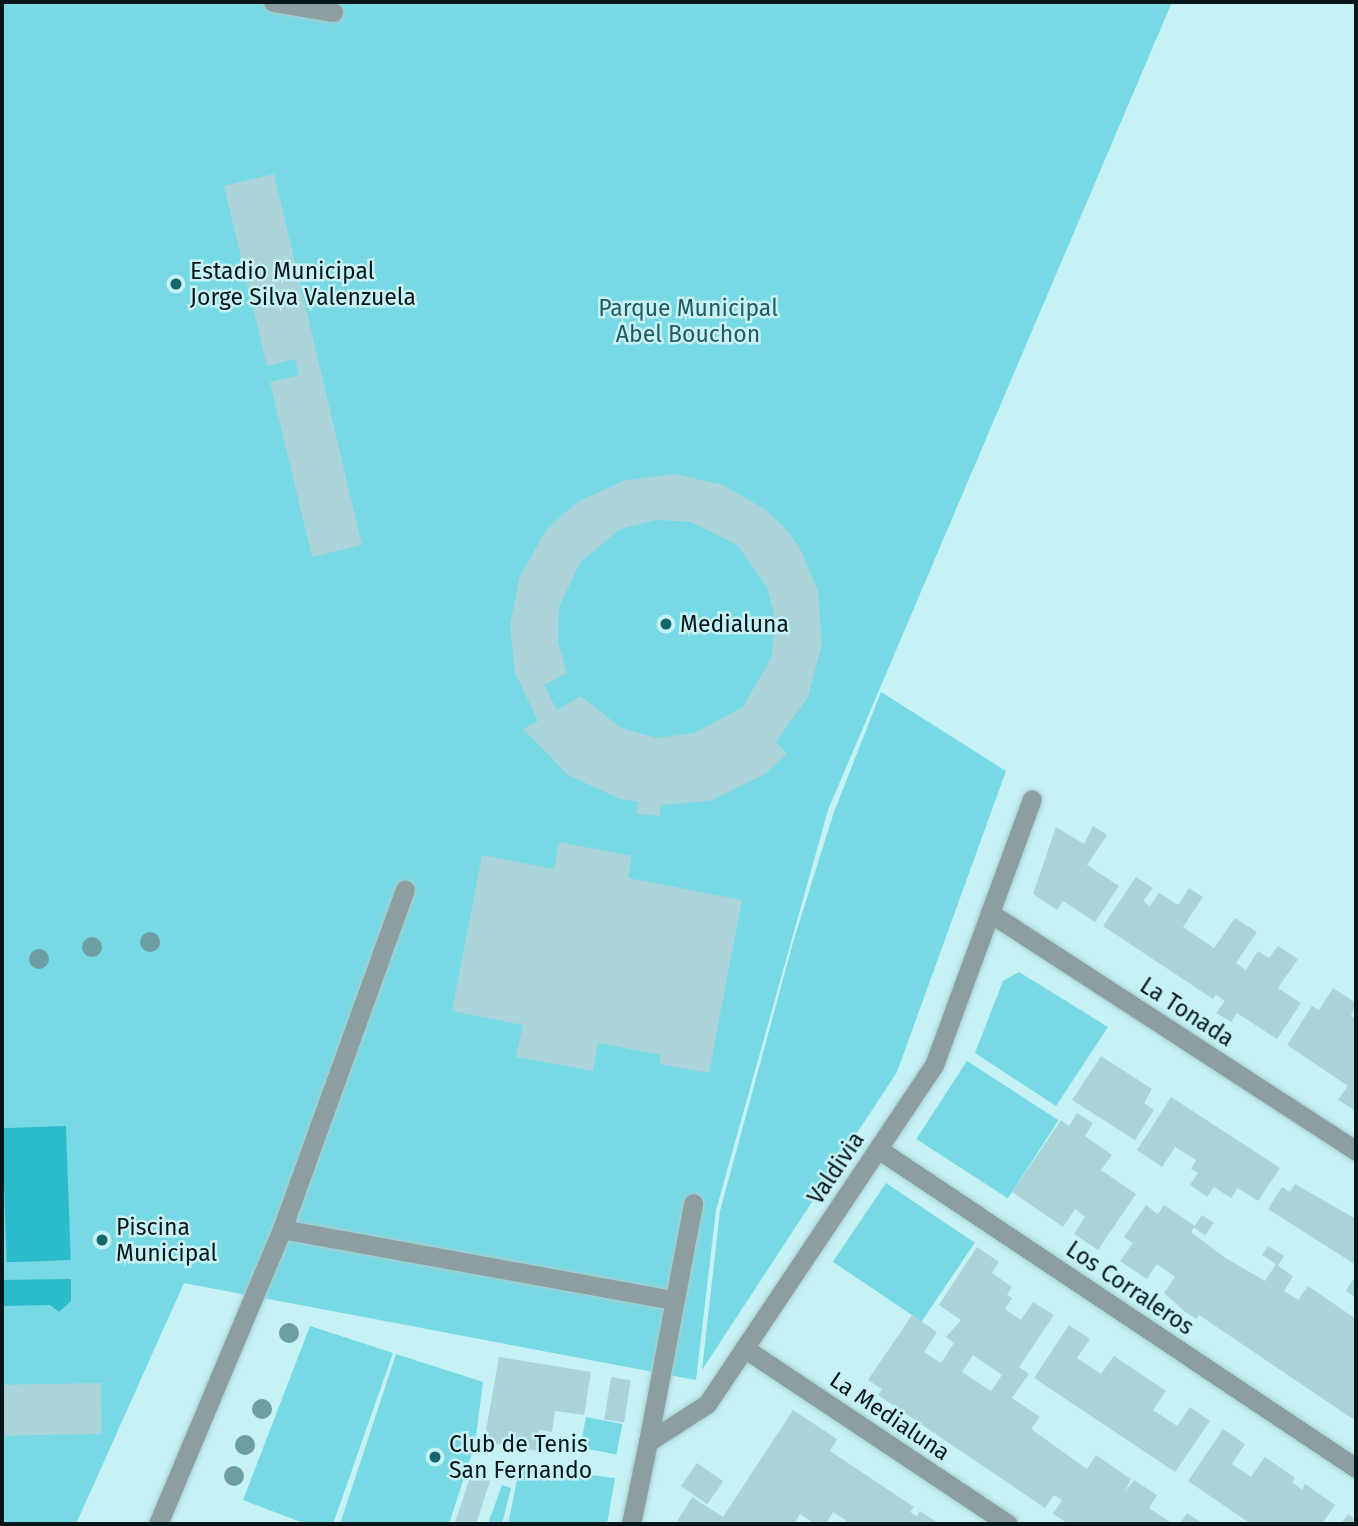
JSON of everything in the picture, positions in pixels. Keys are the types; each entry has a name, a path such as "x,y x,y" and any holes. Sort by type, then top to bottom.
{"street":[{"path":"273,2 333,12"},
{"name":"Valdivia","path":"648,1442 707,1404 934,1065 1032,799"},
{"path":"158,1524 282,1229 405,890"},
{"name":"La Tonada","path":"990,914 1356,1151"},
{"name":"Los Corraleros","path":"878,1149 1356,1468"},
{"path":"631,1524 672,1300 693,1203"},
{"path":"282,1229 672,1300"},
{"name":"La Medialuna","path":"744,1348 1008,1524"}],"green space":[{"name":"Parque Municipal Abel Bouchon","path":"2,2 1172,2 828,810 716,1210 696,1380 184,1283 76,1524 2,1524"},
{"path":"881,692 1006,771 897,1072 702,1370 720,1211 794,939 834,812"},
{"path":"1019,972 1108,1027 1056,1106 975,1053 1003,981"},
{"path":"967,1061 1058,1120 1008,1198 916,1139"},
{"path":"886,1183 975,1243 922,1322 833,1262"},
{"path":"310,1326 393,1353 333,1524 306,1524 243,1500"},
{"path":"396,1354 483,1382 475,1444 449,1524 340,1524"},
{"path":"586,1417 622,1424 616,1454 580,1447"},
{"path":"528,1467 615,1478 607,1524 508,1524 518,1475"},
{"path":"502,1485 511,1488 502,1524 488,1524"}],"shaded area":[{"path":"66,1126 71,1260 7,1262 2,1128"},
{"path":"71,1279 71,1301 59,1312 50,1305 2,1306 2,1280"}],"building":[{"path":"274,174 362,545 312,557 270,382 299,375 295,359 267,366 224,186"},
{"path":"675,474 723,485 766,510 783,526 799,546 818,591 822,644 808,697 776,742 787,754 765,774 710,801 661,805 660,816 637,814 638,802 620,799 568,775 523,729 538,721 515,673 510,624 520,576 545,532 581,500 626,480","holes":["656,520 691,522 737,545 767,587 776,621 771,658 743,707 694,733 657,738 621,728 581,696 557,710 544,685 567,673 558,642 559,607 581,561 621,529"]},
{"path":"1093,826 1107,835 1087,865 1119,886 1095,922 1063,901 1057,910 1033,894 1056,827 1084,844"},
{"path":"559,842 632,856 628,878 742,900 709,1073 659,1064 661,1055 598,1043 593,1071 516,1057 523,1025 452,1011 482,855 554,869"},
{"path":"1136,877 1153,888 1143,901 1150,906 1159,893 1178,905 1189,888 1203,897 1183,927 1214,948 1235,918 1257,932 1236,963 1246,970 1258,951 1269,958 1278,946 1298,959 1278,988 1301,1003 1277,1039 1237,1013 1231,1022 1216,1013 1225,1001 1216,995 1213,999 1103,926"},
{"path":"1333,988 1356,1003 1351,1016 1356,1020 1356,1111 1338,1100 1348,1086 1287,1045 1312,1006 1319,1010"},
{"path":"1101,1056 1152,1089 1144,1103 1154,1110 1135,1140 1072,1100"},
{"path":"1171,1097 1280,1168 1258,1201 1238,1188 1231,1198 1214,1187 1207,1197 1190,1185 1198,1173 1191,1169 1196,1160 1175,1147 1162,1167 1137,1150"},
{"path":"1077,1113 1093,1123 1085,1136 1112,1155 1101,1170 1136,1194 1098,1250 1074,1234 1085,1217 1075,1209 1063,1227 1012,1192 1061,1120 1069,1126"},
{"path":"1295,1184 1356,1219 1356,1265 1268,1209 1282,1187 1290,1192"},
{"path":"1146,1205 1158,1214 1164,1205 1195,1226 1191,1232 1224,1257 1265,1281 1276,1264 1262,1255 1268,1246 1284,1256 1278,1266 1293,1276 1284,1291 1298,1300 1308,1286 1356,1319 1356,1421 1199,1315 1196,1319 1184,1311 1164,1293 1175,1277 1157,1264 1147,1279 1120,1261 1133,1243 1124,1237"},
{"path":"1202,1215 1214,1223 1205,1235 1194,1227"},
{"path":"977,1247 999,1262 992,1273 1012,1287 1007,1295 1012,1298 1005,1309 1021,1320 1033,1302 1054,1315 1019,1367 1029,1374 1012,1398 1040,1417 1031,1429 1087,1469 1096,1455 1131,1479 1124,1493 1134,1480 1157,1495 1149,1508 1173,1524 1069,1524 1053,1514 1062,1500 1054,1495 1045,1508 878,1395 882,1389 868,1380 912,1315 937,1332 924,1352 941,1363 954,1343 946,1337 961,1320 939,1305","holes":["973,1355 1002,1375 991,1391 962,1372"]},
{"path":"1356,1275 1356,1298 1346,1291"},
{"path":"1069,1325 1090,1339 1077,1358 1101,1374 1114,1356 1166,1391 1153,1410 1177,1426 1190,1407 1210,1421 1175,1472 1034,1378"},
{"path":"499,1357 591,1372 584,1415 555,1411 552,1432 539,1430 539,1451 484,1442"},
{"path":"611,1377 631,1380 624,1423 604,1419"},
{"path":"101,1383 102,1434 3,1436 2,1385"},
{"path":"793,1410 837,1439 830,1451 914,1507 910,1512 917,1516 920,1511 939,1524 844,1524 847,1521 833,1512 826,1524 815,1524 800,1514 794,1524 676,1523 692,1497 723,1517"},
{"path":"1223,1429 1245,1444 1232,1464 1251,1477 1265,1457 1295,1478 1292,1482 1302,1490 1305,1484 1335,1505 1322,1524 1251,1524 1188,1481"},
{"path":"697,1463 723,1481 707,1504 681,1486"},
{"path":"471,1474 490,1481 476,1524 462,1524 455,1522"},
{"path":"1187,1513 1203,1524 1180,1524"},
{"path":"1348,1514 1356,1519 1356,1524 1341,1524"}],"place":[{"name":"Estadio Municipal Jorge Silva Valenzuela","path":"176,284"},
{"name":"Medialuna","path":"666,624"},
{"name":"Piscina Municipal","path":"102,1240"},
{"name":"Club de Tenis San Fernando","path":"435,1457"}]}
